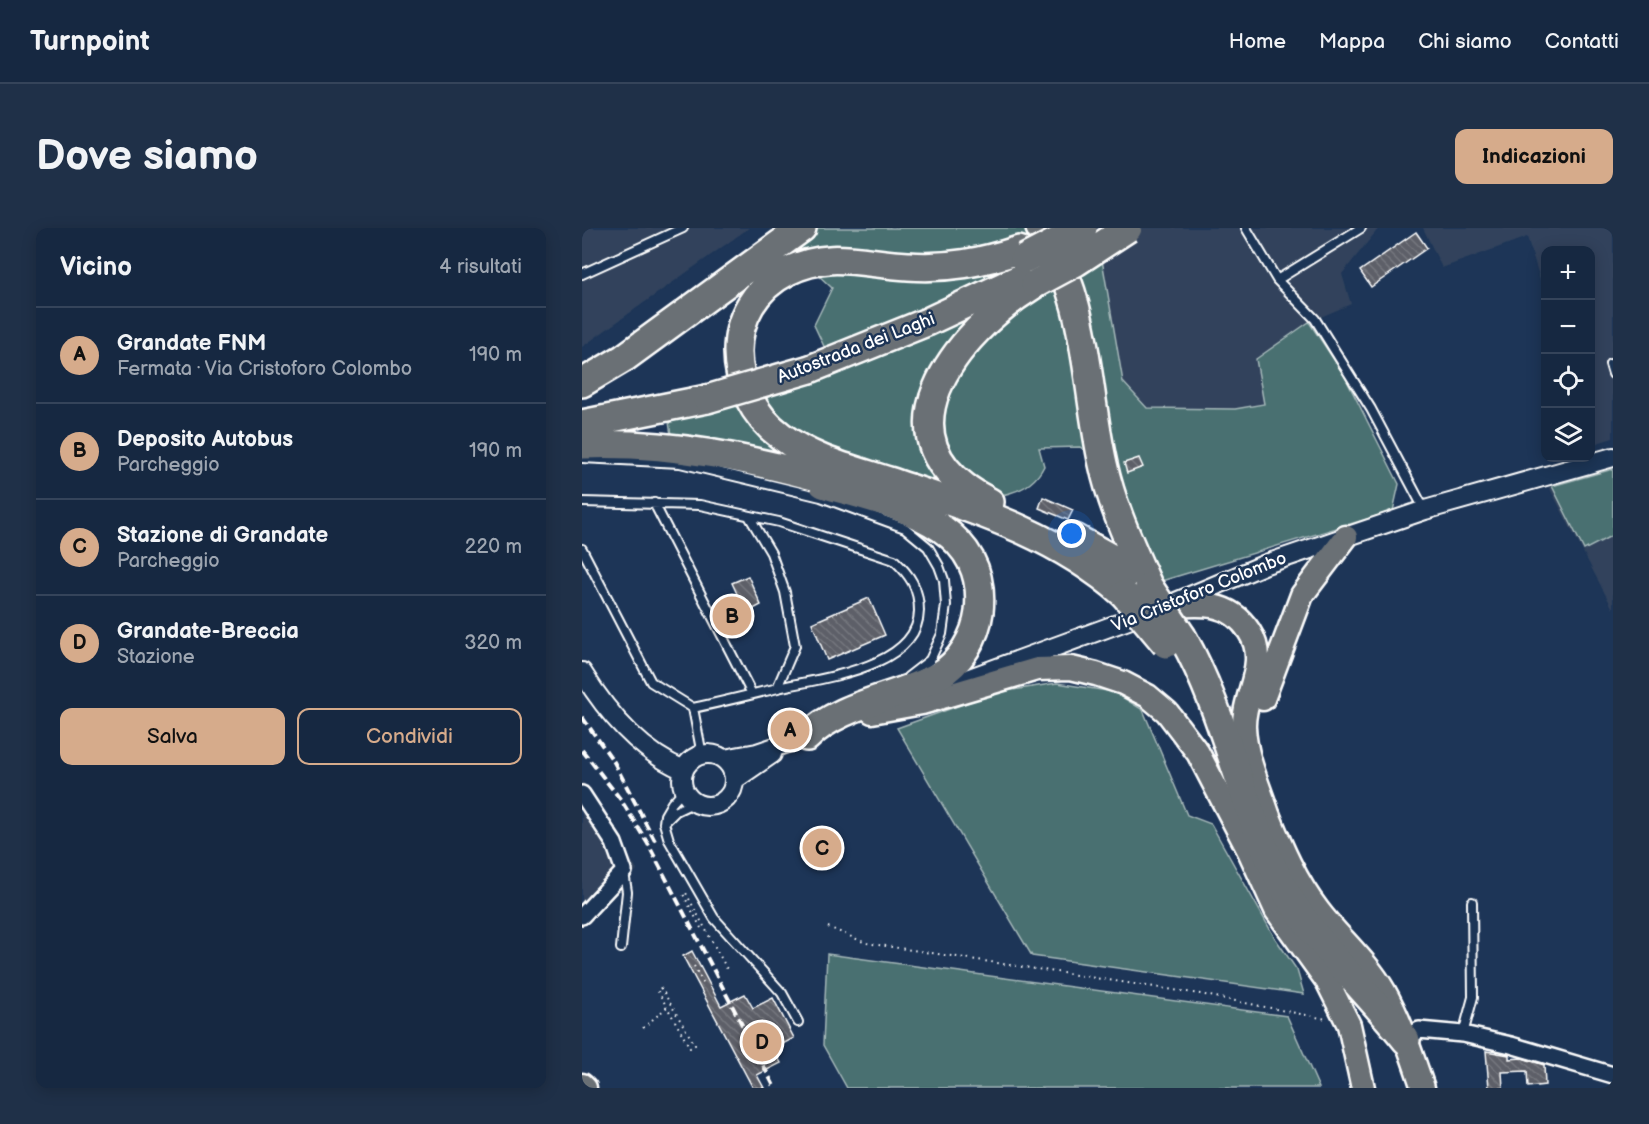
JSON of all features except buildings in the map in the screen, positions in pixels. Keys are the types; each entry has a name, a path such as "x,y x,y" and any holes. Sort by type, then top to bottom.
{"highway":[{"path":"582,383 624,358 802,228"},
{"path":"1040,228 1055,250 1074,302 1103,465 1145,596"},
{"path":"1065,228 1027,266 985,322 951,360 930,403 928,420 935,451 945,469 970,492 1083,542 1113,559 1145,596 1174,641 1201,673 1263,843 1287,894 1319,938 1406,1040"},
{"name":"Autostrada dei Laghi","path":"582,424 808,361 927,322 1027,266 1083,228"},
{"name":"Autostrada dei Laghi","path":"1027,266 1115,228"},
{"path":"1128,228 1076,262 1027,266 905,266 849,259 825,259 787,272 770,283 744,316 737,348 737,367 753,408 766,424 800,449 994,517 1045,538 1145,596"},
{"name":"Autostrada dei Laghi","path":"582,407 705,391"},
{"path":"582,445 621,443 713,452 793,470 954,515 1076,556"},
{"path":"793,470 804,478 923,517 951,534 969,556 979,586 978,623 964,652 941,674 901,693 829,718 798,740"},
{"path":"1174,641 1186,683 1249,851"}],"main road":[{"path":"1251,763 1263,699 1302,595 1346,537"},
{"path":"1145,596 1218,606 1241,621 1250,633 1258,659 1248,696 1244,725 1251,763 1269,816 1293,871 1317,909 1384,991 1406,1040 1423,1088"},
{"path":"872,712 922,703 1037,669 1071,668 1123,683 1148,696 1184,733 1249,851 1276,910 1318,967 1339,1004 1356,1050 1363,1088"}],"street":[{"name":"Via Cristoforo Colombo","path":"724,759 798,740 872,712 1145,596 1266,564 1425,510 1613,457"},
{"path":"582,672 622,726 660,758 687,787 706,806 718,804 729,795 734,780 729,765 724,759 717,755 702,755 694,758 687,787"},
{"path":"582,693 638,754 687,787"},
{"name":"Via Cristoforo Colombo","path":"734,780 798,740"},
{"path":"582,794 614,843 624,871 582,916"},
{"path":"1406,1040 1419,1030 1463,1034 1545,1053 1613,1075"}],"lane":[{"path":"1246,228 1277,280 1315,319 1371,409 1425,510"},
{"path":"1277,280 1361,228"},
{"path":"582,274 677,229"},
{"path":"1609,364 1613,374"},
{"path":"582,458 680,463 790,489 872,514 905,528 928,548 944,580 946,605 942,634 930,660 904,680 829,718"},
{"path":"582,502 700,505 779,522 894,560 911,579 919,601 915,629 912,636 900,648 856,671 693,708 651,682 582,549"},
{"path":"654,503 752,694"},
{"path":"748,516 771,553 785,592 795,646 777,688"},
{"path":"693,708 702,755"},
{"path":"687,787 668,808 664,823 689,878 714,918 782,993 798,1022"},
{"path":"664,823 676,812 687,787"},
{"path":"621,948 627,892 624,871"},
{"path":"1463,1034 1473,997 1472,902"}],"path":[{"path":"701,928 683,894 686,892 728,971"},
{"path":"828,927 866,943 1200,994 1330,1020"},
{"path":"693,966 704,985"},
{"path":"661,988 695,1045 690,1048 667,1007 657,990 661,988"},
{"path":"643,1028 667,1007"}],"shaded area":[{"path":"582,228 749,228 582,347"},
{"path":"1066,228 1379,228 1342,274 1351,304 1309,322 1256,359 1264,404 1235,409 1147,408 1123,382 1101,255"},
{"path":"1423,228 1613,228 1613,438 1595,444 1595,246 1541,246 1541,282 1527,237 1442,268"},
{"path":"1613,468 1613,609 1549,487"},
{"path":"582,781 603,810 637,870 582,927"}],"green space":[{"path":"788,228 1066,228 1101,254 1123,382 1147,408 1235,409 1264,404 1256,359 1309,322 1344,375 1399,484 1393,511 1158,582 1114,472 1080,447 1039,448 1044,466 1037,477 1018,490 995,496 958,497 671,435 669,422 836,372 814,325 832,288 816,273 743,299 737,290"},
{"path":"1613,469 1613,535 1584,550 1552,486"},
{"path":"1057,683 1114,692 1143,710 1187,815 1211,824 1275,938 1297,970 1304,994 1032,956 897,728 994,693"},
{"path":"827,954 1287,1016 1319,1088 847,1088 823,1045"}],"railway":[{"path":"582,717 614,762 655,841"},
{"path":"582,750 621,800 648,844 775,1088"}],"place":[{"name":"Deposito Autobus","path":"732,616"},
{"name":"Grandate FNM","path":"790,730"},
{"name":"Stazione di Grandate","path":"822,848"},
{"name":"Grandate-Breccia","path":"762,1042"}]}
